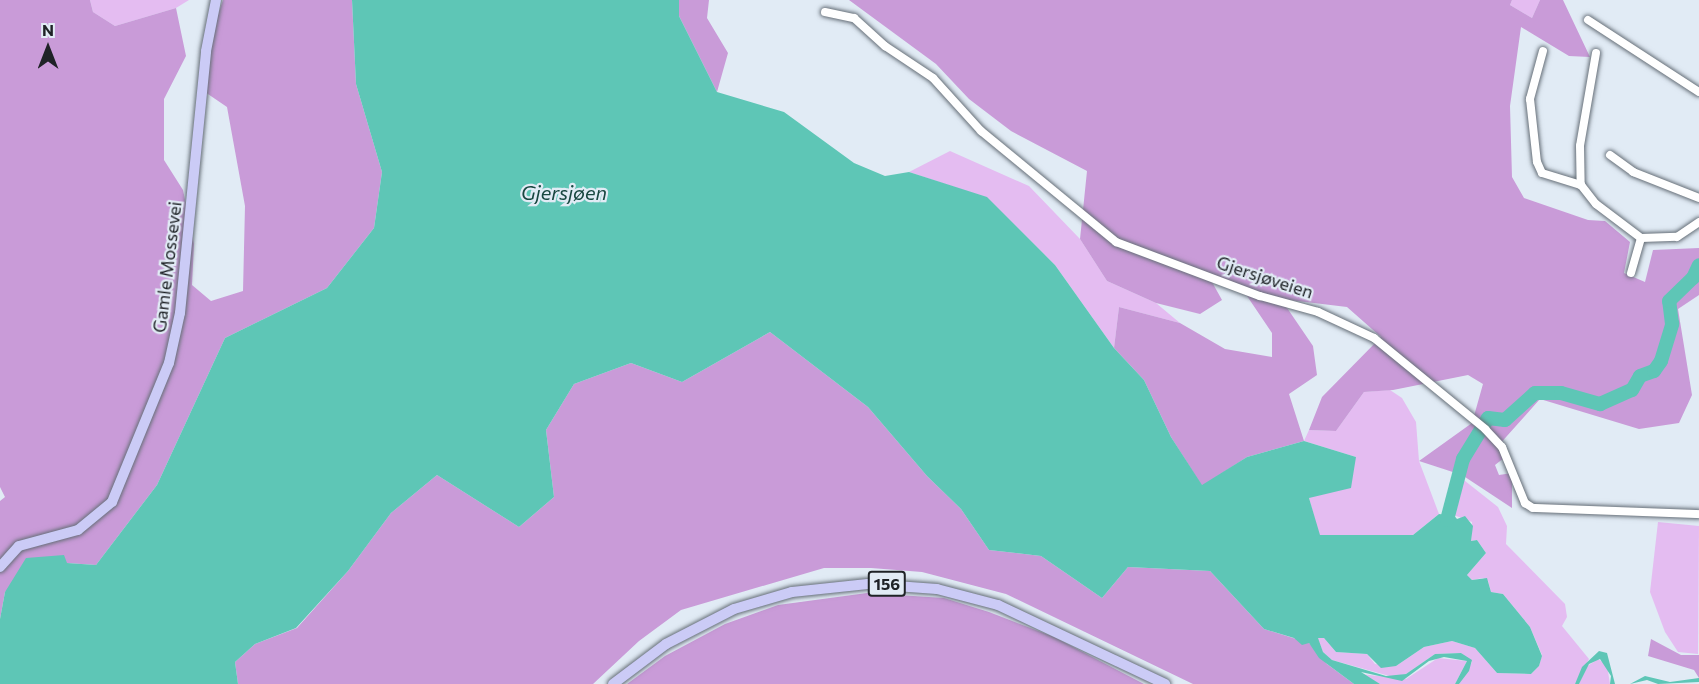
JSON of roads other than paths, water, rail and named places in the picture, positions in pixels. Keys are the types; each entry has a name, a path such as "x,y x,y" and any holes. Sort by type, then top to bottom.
{"main road":[{"name":"Gamle Mossevei","path":"0,567 19,546 78,530 102,514 120,489 169,363 180,313 206,51 216,0"},
{"name":"156","path":"613,684 675,639 734,609 792,592 868,584 938,589 989,602 1058,630 1165,684"}],"street":[{"name":"Gjersjøveien","path":"825,12 854,18 885,46 933,78 981,131 1116,242 1260,296 1349,324 1374,338 1482,426 1502,447 1525,503 1533,508 1699,514"},
{"path":"1588,20 1699,92"},
{"path":"1543,51 1530,99 1537,162 1542,173 1581,185 1596,204 1641,238 1677,237 1699,222"},
{"path":"1581,185 1580,146 1596,53"},
{"path":"1610,155 1633,172 1699,198"},
{"path":"1631,273 1641,238"}],"water":[{"name":"Gjersjøen","path":"352,0 679,0 679,16 717,92 784,112 854,163 885,176 909,172 987,197 1055,265 1114,348 1144,380 1171,437 1202,485 1247,457 1304,441 1356,457 1351,488 1309,498 1320,535 1413,535 1439,514 1447,515 1448,520 1452,513 1457,519 1465,516 1473,526 1471,541 1477,540 1486,553 1467,575 1472,580 1487,578 1491,592 1503,594 1530,627 1542,656 1539,666 1531,674 1497,673 1475,648 1452,641 1424,647 1396,666 1381,668 1367,654 1336,652 1324,638 1318,638 1323,652 1332,660 1386,676 1406,674 1435,654 1461,653 1472,660 1469,671 1459,684 1455,684 1467,661 1444,657 1429,661 1402,681 1361,672 1380,684 1354,684 1319,658 1309,643 1302,645 1294,638 1264,629 1210,571 1128,567 1102,598 1041,556 989,550 961,509 927,476 868,407 770,332 682,382 631,363 574,384 546,430 554,497 519,527 437,475 391,513 348,571 296,628 255,644 235,662 238,684 0,684 0,619 5,592 26,558 64,555 67,563 96,565 157,485 225,338 327,288 374,228 382,172 356,84"},
{"path":"1599,651 1607,653 1615,684 1610,684 1611,676 1600,659 1589,664 1579,684 1575,684 1582,667"},
{"path":"1645,676 1670,682 1699,678 1699,682 1658,684 1647,680 1630,684"}],"waterway":[{"path":"1447,520 1463,459 1488,418 1505,420 1535,393 1561,393 1600,404 1632,390 1640,376 1654,371 1661,361 1672,324 1669,301 1693,278 1699,265"}]}
